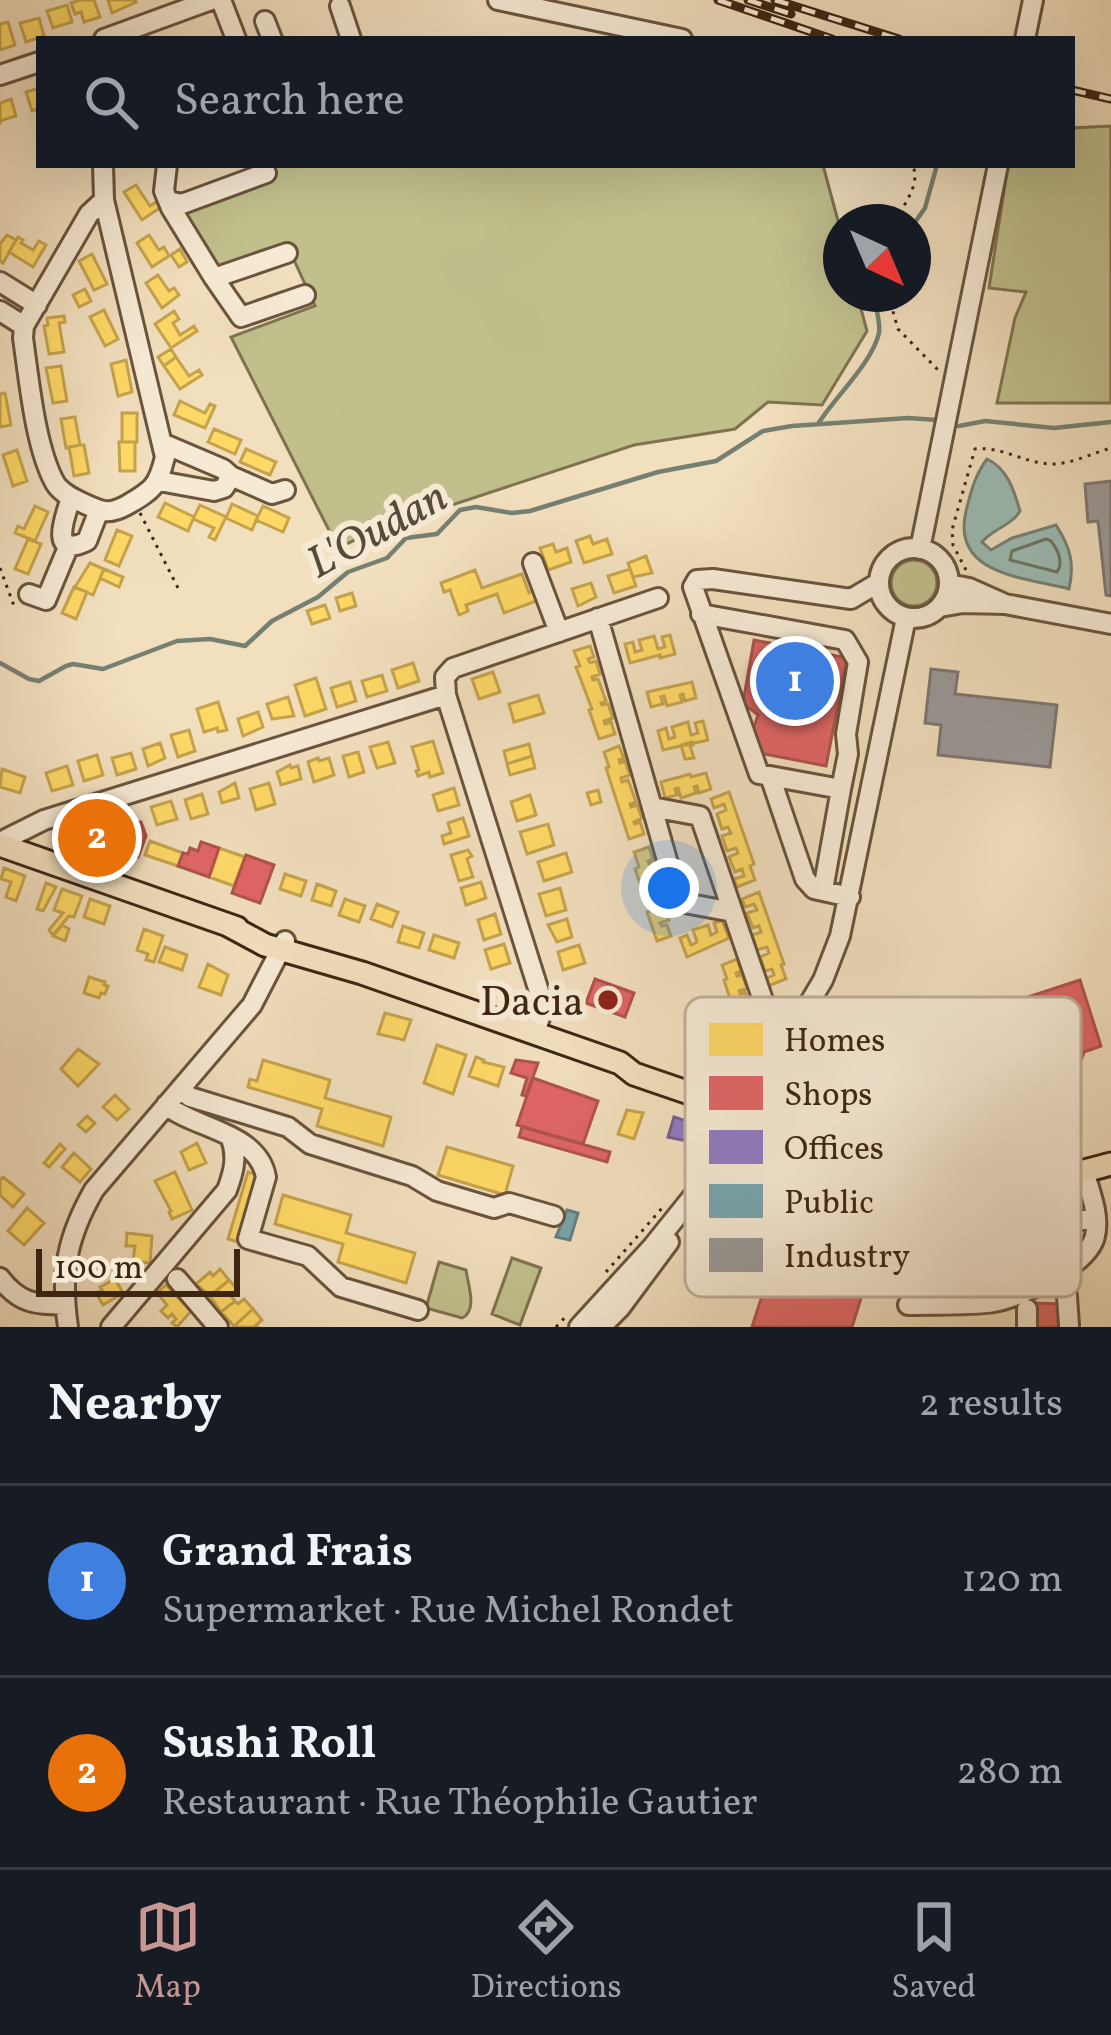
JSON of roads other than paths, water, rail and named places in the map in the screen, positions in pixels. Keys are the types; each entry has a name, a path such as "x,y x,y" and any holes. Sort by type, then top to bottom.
{"main road":[{"path":"0,844 536,1032 685,1091"},
{"path":"620,1063 637,1063 685,1078"},
{"path":"1081,1173 1111,1165"}],"street":[{"path":"112,36 211,0"},
{"path":"221,0 235,36"},
{"path":"498,0 668,36"},
{"path":"1026,36 1033,5"},
{"path":"340,6 350,36"},
{"path":"0,75 36,63"},
{"path":"103,168 104,200 165,457 159,481 149,493 113,513 71,498 56,486 38,431 24,326 88,214 104,200"},
{"path":"167,168 168,201 241,317 305,295"},
{"path":"920,549 997,168"},
{"path":"168,201 182,204 266,173"},
{"path":"214,278 287,253"},
{"path":"0,282 37,305"},
{"path":"0,311 24,326"},
{"path":"162,443 272,494 286,490"},
{"path":"159,481 214,491 224,488 231,476"},
{"path":"71,498 60,530 69,545 87,541 99,510"},
{"path":"22,600 46,600 69,545"},
{"path":"940,607 949,584 944,565 920,549 908,549 887,560 880,571 880,595 906,618 924,617 940,607 963,603 1005,604 1102,622"},
{"path":"532,563 559,632"},
{"path":"841,789 759,774 693,587 697,580 713,579 851,599 878,583"},
{"path":"949,584 1005,604"},
{"path":"774,627 780,590"},
{"path":"536,1032 542,1001 446,695 445,677 453,668 658,598"},
{"path":"701,614 845,640 858,662 846,734 848,754 823,890"},
{"path":"598,618 679,902 733,912"},
{"path":"814,997 824,980 850,897 906,618"},
{"path":"0,844 44,820 446,695"},
{"path":"770,776 805,879 814,889 850,897"},
{"path":"652,807 700,816 762,997"},
{"path":"68,1327 65,1264 79,1216 94,1190 231,1031 275,943"},
{"path":"180,1089 288,1127 310,1144 412,1176 437,1191 494,1208 508,1203 554,1216"},
{"path":"166,1105 179,1116 238,1140 265,1169 248,1239 308,1256 341,1287 418,1310"},
{"path":"111,1327 227,1190 234,1168 230,1136"},
{"path":"1081,1256 1095,1238 1096,1220 1084,1172"},
{"path":"575,1319 653,1246 685,1206"},
{"path":"1081,1220 1096,1220"},
{"path":"602,1327 685,1222"},
{"path":"0,1278 26,1301 65,1305"},
{"path":"177,1280 218,1327"},
{"path":"908,1305 994,1302 1027,1308"}],"water":[{"path":"987,459 1005,474 1020,511 982,542 991,550 1012,538 1056,525 1070,556 1069,589 995,570 969,548 964,532 966,511"}],"waterway":[{"path":"926,204 936,168"},
{"path":"818,424 875,344 877,312"},
{"name":"L'Oudan","path":"0,663 39,681 66,666 103,669 177,641 210,639 245,646 272,621 318,597 348,572 387,558 406,538 437,534 460,510 530,511 658,472 716,461 763,431 908,418 937,420"},
{"name":"L'Oudan","path":"959,426 985,421 1054,428 1111,422"}],"railway":[{"path":"718,0 823,36"},
{"path":"748,0 791,14"},
{"path":"775,0 889,36"},
{"path":"1075,91 1111,99"}],"place":[{"name":"Grand Frais","path":"795,681"},
{"name":"Sushi Roll","path":"97,838"},
{"name":"Dacia","path":"608,1000"}]}
